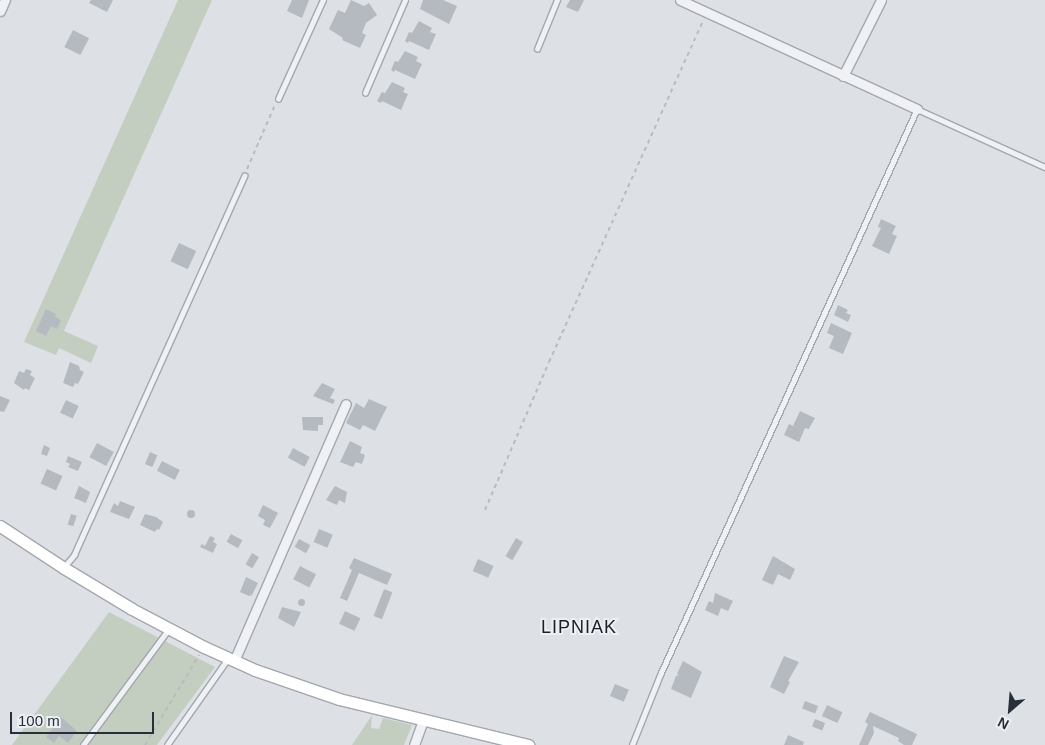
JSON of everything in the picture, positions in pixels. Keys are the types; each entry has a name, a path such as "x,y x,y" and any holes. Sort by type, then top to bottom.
{"street":[{"path":"0,11 5,0"},
{"path":"680,0 917,109"},
{"path":"843,76 881,0"},
{"path":"231,660 346,404"},
{"path":"0,526 64,568 168,628 231,660 308,690 528,745"},
{"path":"414,745 423,720"}],"lane":[{"path":"278,99 323,0"},
{"path":"365,93 405,0"},
{"path":"537,49 557,0"},
{"path":"632,745 660,675 917,109 1045,167"},
{"path":"64,568 74,555 92,517 244,176"},
{"path":"83,745 168,628"},
{"path":"166,745 231,660"}],"path":[{"path":"485,510 553,353 707,13"},
{"path":"244,176 278,99"},
{"path":"145,745 204,647"}],"green space":[{"path":"178,0 212,0 64,331 98,346 91,363 59,348 56,355 24,342"},
{"path":"109,612 215,667 157,745 12,745"},
{"path":"372,715 371,728 379,729 383,718 412,725 404,745 352,745"}],"building":[{"path":"91,0 113,0 107,12 89,3"},
{"path":"292,0 309,0 302,18 287,11"},
{"path":"351,0 364,6 369,3 377,15 366,23 362,33 366,35 360,48 342,40 343,38 329,29 338,10 345,13"},
{"path":"423,0 443,0 457,6 449,24 420,9"},
{"path":"570,0 584,0 578,12 566,7"},
{"path":"419,21 432,28 430,32 436,34 429,50 405,41 409,32 412,33"},
{"path":"73,30 89,38 80,55 64,47"},
{"path":"405,51 418,57 416,61 422,64 415,79 391,70 395,61 398,62"},
{"path":"392,82 405,88 403,92 408,94 401,110 382,101 381,103 377,101 382,92 385,93"},
{"path":"881,219 896,226 892,234 897,236 889,254 872,246 881,228 878,227"},
{"path":"179,243 196,251 188,269 171,261"},
{"path":"838,305 848,310 846,313 851,315 848,322 834,315"},
{"path":"46,309 56,314 55,317 61,320 57,329 51,326 46,336 36,331"},
{"path":"831,323 852,333 843,354 829,348 834,336 827,333"},
{"path":"70,362 79,366 80,370 84,372 78,384 75,383 73,387 63,383"},
{"path":"26,369 32,371 30,375 35,378 29,390 25,388 24,390 14,383 19,371 24,373"},
{"path":"322,383 335,389 330,398 335,400 333,404 313,396"},
{"path":"0,396 10,400 4,412 0,411"},
{"path":"369,399 387,407 375,431 363,425 360,430 346,423 356,403 364,408"},
{"path":"66,400 79,406 73,419 60,413"},
{"path":"800,411 815,418 809,429 805,428 799,442 784,435 789,424 793,426"},
{"path":"302,417 323,417 323,425 318,425 318,431 303,430"},
{"path":"350,441 362,447 360,453 365,455 362,464 356,462 353,467 340,462"},
{"path":"97,443 114,452 106,466 89,457"},
{"path":"44,445 50,448 47,456 41,454"},
{"path":"293,448 310,457 305,467 288,458"},
{"path":"150,452 157,455 152,467 145,464"},
{"path":"68,456 82,462 78,471 68,467 70,464 66,462"},
{"path":"162,461 180,470 175,480 157,471"},
{"path":"47,469 63,476 56,491 40,484"},
{"path":"79,486 90,492 86,503 74,498"},
{"path":"335,486 347,492 345,503 339,500 337,505 326,500"},
{"path":"120,501 135,507 129,519 110,512 114,503 118,506"},
{"path":"263,505 278,513 270,528 263,525 265,520 258,516"},
{"path":"191,510 195,514 191,518 187,514"},
{"path":"71,514 77,516 73,526 68,524"},
{"path":"145,514 156,517 163,522 159,530 157,529 155,532 140,525"},
{"path":"319,529 333,535 327,548 314,542"},
{"path":"231,534 242,540 238,548 227,542"},
{"path":"210,536 215,538 213,542 217,544 213,553 200,547 202,544 205,546"},
{"path":"516,538 523,542 512,560 506,556"},
{"path":"299,539 310,545 306,553 295,547"},
{"path":"252,553 259,557 252,568 246,564"},
{"path":"773,556 795,569 790,580 778,574 773,585 762,580"},
{"path":"354,558 392,574 387,585 359,573 347,601 340,598 352,570 349,568"},
{"path":"478,559 494,566 488,578 473,571"},
{"path":"300,566 316,574 309,588 293,579"},
{"path":"246,577 258,583 252,595 249,596 240,592"},
{"path":"384,589 392,592 382,619 374,616"},
{"path":"715,593 733,601 728,611 721,608 718,616 705,610 709,601 713,603"},
{"path":"301,598 305,602 301,606 297,602"},
{"path":"282,607 301,612 294,627 278,618"},
{"path":"345,611 360,618 354,631 339,624"},
{"path":"784,656 799,662 788,681 790,682 784,694 770,687"},
{"path":"683,661 702,672 691,698 671,689 676,676 679,675 677,674"},
{"path":"615,684 629,690 624,702 610,696"},
{"path":"805,701 818,706 815,713 802,708"},
{"path":"827,705 842,712 837,723 822,716"},
{"path":"870,712 917,734 912,745 904,745 898,741 899,738 873,726 874,733 868,745 859,745 868,724 865,722"},
{"path":"61,717 77,731 68,743 59,736 54,743 46,737"},
{"path":"815,719 825,723 822,731 812,726"},
{"path":"788,735 804,742 803,745 784,745"}],"district":[{"name":"LIPNIAK","path":"579,627"}]}
